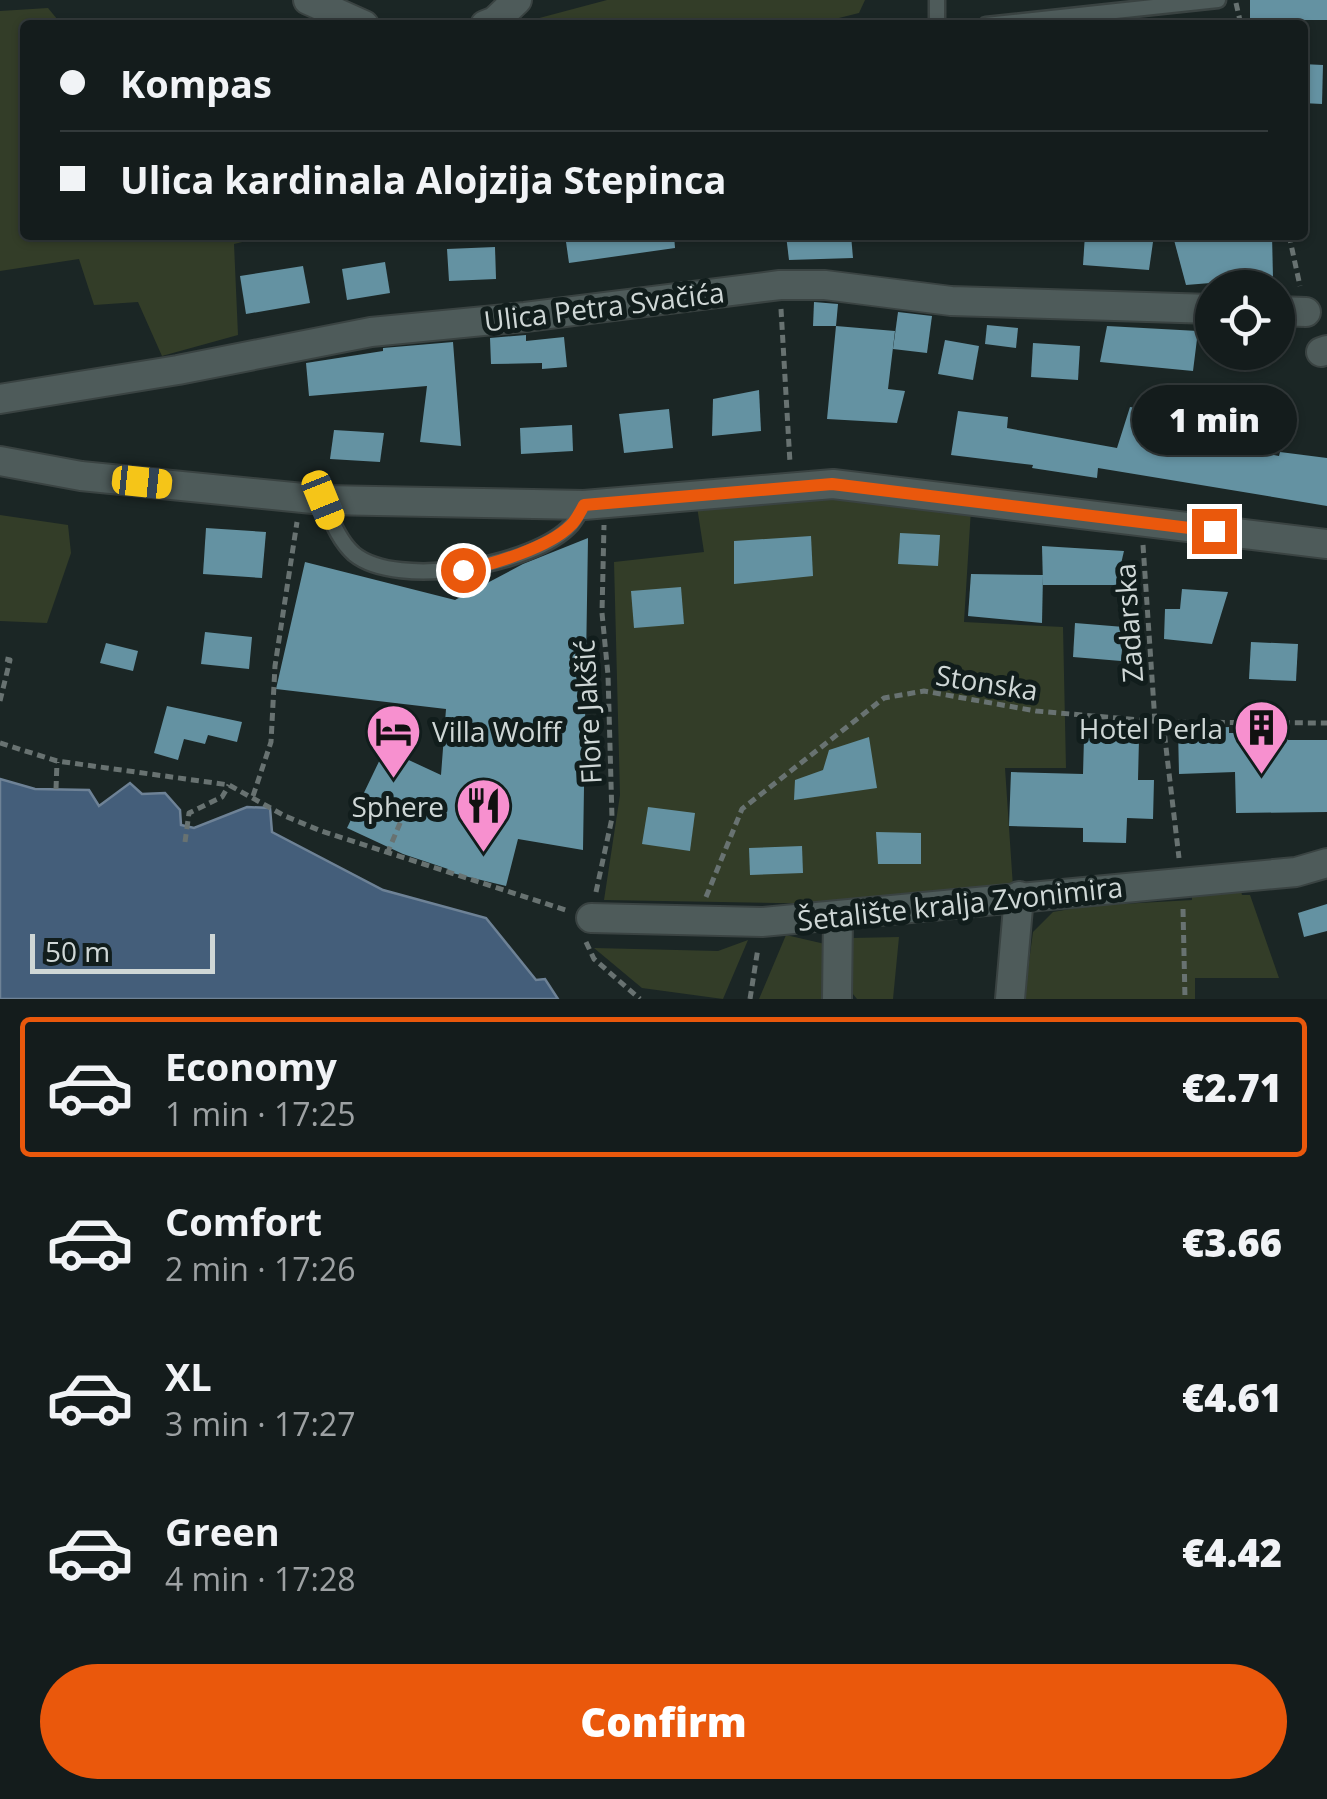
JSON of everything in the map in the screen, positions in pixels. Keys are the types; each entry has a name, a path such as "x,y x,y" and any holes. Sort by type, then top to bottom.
{"street":[{"path":"308,0 353,20"},
{"path":"496,20 518,0"},
{"name":"Ulica Petra Svačića","path":"0,400 370,332 780,285 825,285 951,301 1195,309"},
{"path":"1295,312 1306,312"},
{"path":"0,461 81,476 312,500 595,504 832,484 1327,544"},
{"name":"Šetalište kralja Zvonimira","path":"591,918 696,923 838,917 1020,896 1296,872 1327,863"},
{"path":"1010,999 1020,896"},
{"path":"837,999 838,917"}],"lane":[{"path":"1032,20 1218,0"},
{"path":"312,500 351,552 369,563 442,573 484,566 549,540 595,504"}],"path":[{"path":"780,285 792,486"},
{"path":"253,796 271,742 275,666 312,500"},
{"name":"Flore Jakšić","path":"591,918 612,818 608,675 595,504"},
{"name":"Zadarska","path":"1141,522 1159,722 1182,881 1185,999"},
{"path":"0,658 10,660 0,701"},
{"name":"Stonska","path":"696,923 742,809 884,698 924,691 1036,711 1159,722 1327,723"},
{"path":"0,743 57,761 229,785 285,816 386,854 591,918 586,944 594,959 640,999"},
{"path":"56,790 57,761"},
{"path":"185,842 189,813 222,797 229,785"},
{"path":"386,854 411,797"},
{"path":"750,999 762,922"}],"green space":[{"path":"607,0 865,0 859,13 831,20 532,20"},
{"path":"48,8 58,20 20,20 20,240 250,240 234,244 238,335 162,356 138,302 94,305 79,259 0,271 0,11"},
{"path":"833,494 971,509 964,622 1063,627 1066,768 1005,768 1013,887 835,904 604,900 620,795 614,562 704,552 696,500"},
{"path":"0,515 68,525 71,553 47,623 0,621"},
{"path":"1241,891 1242,895 1250,895 1279,978 1195,978 1195,999 1024,999 1033,932 1053,912 1087,906 1192,900 1192,895"},
{"path":"786,935 825,944 821,999 759,999"},
{"path":"899,937 893,999 857,999 848,988 852,938"},
{"path":"748,940 723,999 642,988 594,948 718,951"}],"water":[{"path":"0,779 35,789 89,790 99,806 130,783 142,794 165,793 180,810 181,825 194,828 247,807 270,808 272,832 383,890 486,918 536,980 545,979 558,999 0,999"}],"building":[{"path":"1250,0 1327,0 1327,20 1250,20"},
{"path":"1308,64 1323,65 1322,104 1308,103"},
{"path":"566,240 674,240 675,248 569,263"},
{"path":"787,240 851,240 853,258 789,260"},
{"path":"1085,240 1153,240 1149,270 1083,265"},
{"path":"1174,240 1272,240 1273,270 1195,270 1195,284 1186,285"},
{"path":"495,247 496,279 449,281 447,249"},
{"path":"385,262 390,293 347,300 342,269"},
{"path":"303,266 310,303 246,314 240,276"},
{"path":"814,302 838,304 836,326 813,326"},
{"path":"898,312 932,316 927,353 893,349"},
{"path":"987,325 1018,328 1016,348 985,344"},
{"path":"836,326 895,331 888,389 905,391 897,423 827,419"},
{"path":"1107,326 1195,331 1193,371 1100,362"},
{"path":"526,335 526,341 564,337 567,367 542,369 542,363 491,364 490,338"},
{"path":"945,340 979,346 973,380 938,374"},
{"path":"453,342 461,446 420,442 427,386 309,396 306,363 383,348"},
{"path":"1033,343 1080,346 1078,380 1031,377"},
{"path":"759,390 761,431 712,436 713,399"},
{"path":"1130,407 1165,412 1162,437 1279,456 1280,452 1327,458 1327,506 1098,468 1097,478 951,455 958,411 1008,417 1007,428 1117,448"},
{"path":"669,409 673,448 624,453 619,414"},
{"path":"572,425 573,451 521,454 520,428"},
{"path":"334,430 384,433 380,462 330,459"},
{"path":"206,528 266,532 262,578 203,574"},
{"path":"900,533 940,535 938,566 898,564"},
{"path":"811,536 813,576 734,584 734,541"},
{"path":"588,538 583,850 518,839 506,886 448,872 347,828 385,749 441,775 446,709 276,689 305,562 455,600 523,564"},
{"path":"1042,546 1124,551 1116,585 1043,585"},
{"path":"971,574 1043,575 1042,623 968,616"},
{"path":"681,587 684,624 634,628 631,591"},
{"path":"1182,589 1228,592 1212,644 1164,639 1165,609 1180,609"},
{"path":"1075,623 1124,627 1121,661 1073,657"},
{"path":"205,632 252,637 249,669 201,664"},
{"path":"1251,642 1298,644 1296,681 1249,679"},
{"path":"106,643 138,651 133,671 100,663"},
{"path":"167,706 242,722 237,742 208,735 205,744 184,739 178,760 154,753"},
{"path":"1229,727 1229,733 1288,733 1288,740 1327,740 1327,812 1236,813 1235,772 1179,774 1178,729"},
{"path":"869,737 877,788 794,800 795,780 823,770 829,750"},
{"path":"1084,738 1139,739 1138,780 1154,780 1153,819 1127,818 1126,843 1083,842 1083,828 1009,826 1011,772 1083,774"},
{"path":"648,807 695,813 690,851 642,844"},
{"path":"876,832 921,833 921,864 878,864"},
{"path":"802,846 803,873 750,875 749,848"},
{"path":"1327,904 1327,931 1304,937 1298,913"}],"place":[{"name":"Hotel Perla","path":"1262,777"},
{"name":"Villa Wolff","path":"393,780"},
{"name":"Sphere","path":"483,855"}],"route":[{"path":"463,570 484,566 549,540 570,526 584,505 792,486 832,484 1214,531"}]}
